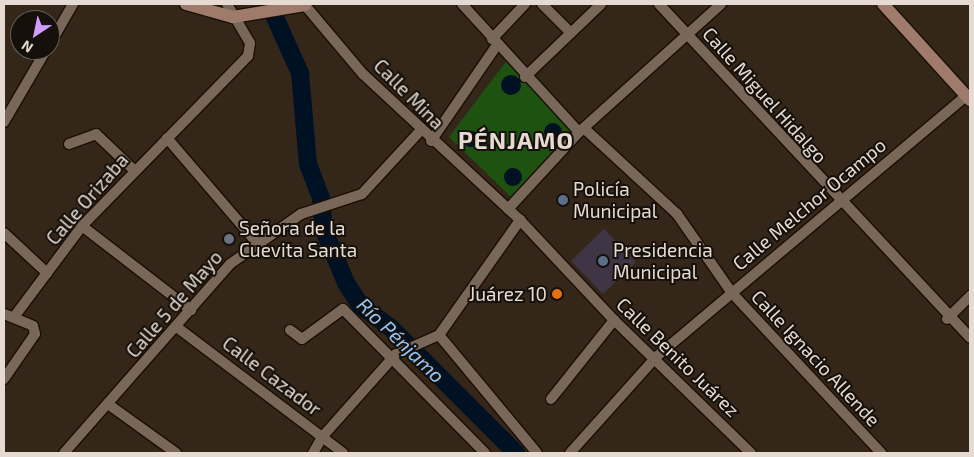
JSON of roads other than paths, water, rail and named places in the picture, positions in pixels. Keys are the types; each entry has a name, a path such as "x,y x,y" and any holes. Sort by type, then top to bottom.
{"street":[{"path":"60,27 74,4"},
{"path":"186,4 232,17 281,12 304,5"},
{"path":"227,4 232,17"},
{"name":"Calle Ignacio Allende","path":"462,4 525,78 677,214 732,293 881,453"},
{"path":"431,140 494,42 524,4"},
{"path":"542,4 571,33"},
{"path":"525,78 601,4"},
{"name":"Calle Miguel Hidalgo","path":"659,4 947,319 970,338"},
{"path":"508,209 582,131 721,4"},
{"path":"884,4 969,96"},
{"name":"Calle Mina","path":"304,5 363,74 420,131 520,220"},
{"name":"Calle Orizaba","path":"4,380 35,334 33,326 9,316 47,273 82,226 251,50 232,17"},
{"path":"4,122 40,60"},
{"name":"Calle Melchor Ocampo","path":"570,453 656,357 839,202 969,96"},
{"name":"Calle 5 de Mayo","path":"64,453 178,328 230,264 256,243 301,214 341,203 362,194 420,131"},
{"path":"69,144 96,134 134,170"},
{"path":"167,138 256,243"},
{"path":"313,453 323,436 395,356 439,335 520,220"},
{"name":"Calle Benito Juárez","path":"520,220 614,320 656,357 751,453"},
{"path":"82,226 191,310"},
{"path":"4,233 47,273"},
{"path":"947,319 970,296"},
{"path":"290,330 302,339 343,309 395,356 485,453"},
{"path":"550,399 614,320"},
{"name":"Calle Cazador","path":"178,328 343,453"},
{"path":"439,335 537,453"},
{"path":"108,404 176,453"}],"water":[{"path":"511,75 518,78 521,85 518,92 511,95 504,92 501,85 504,78"},
{"path":"549,123 557,123 562,128 560,139 549,141 544,136 544,128"},
{"path":"468,131 474,131 479,136 477,145 468,147 463,142 463,136"},
{"path":"513,168 519,171 522,177 519,183 513,186 507,183 504,177 507,171"}],"waterway":[{"name":"Río Pénjamo","path":"269,4 300,73 308,164 321,198 324,230 346,283 361,306 391,328 516,453"}],"place":[{"name":"Policía Municipal","path":"563,200"},
{"name":"Señora de la Cuevita Santa","path":"229,239"},
{"name":"Presidencia Municipal","path":"603,261"},
{"name":"Juárez 10","path":"557,294"}],"district":[{"name":"PÉNJAMO","path":"516,140"}]}
